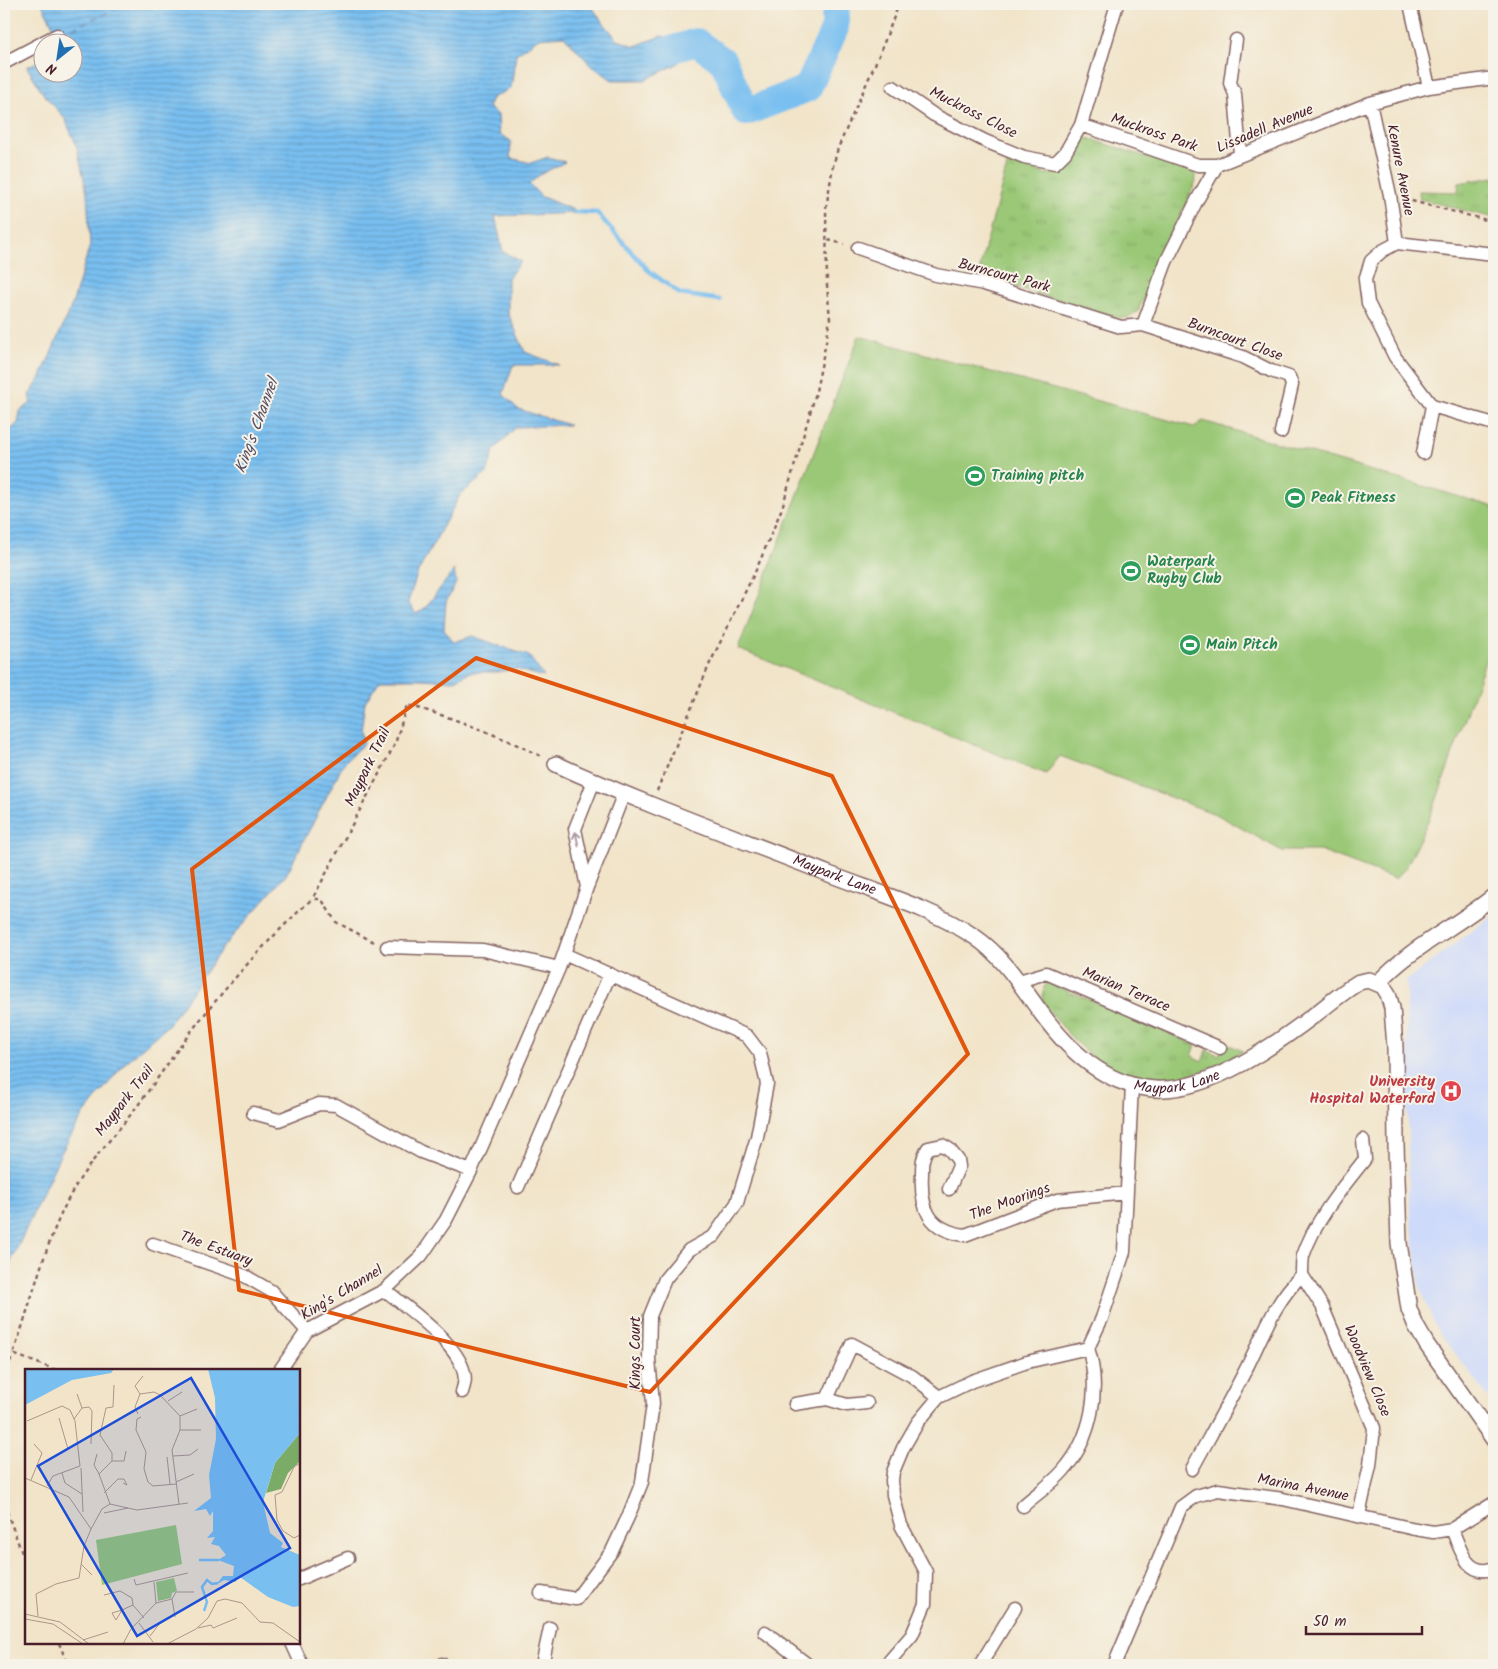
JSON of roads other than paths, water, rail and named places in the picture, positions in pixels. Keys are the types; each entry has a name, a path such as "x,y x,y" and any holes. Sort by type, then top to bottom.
{"street":[{"path":"1081,125 1117,4"},
{"path":"1410,4 1429,87"},
{"path":"1236,40 1230,83 1235,94 1240,154"},
{"path":"4,63 32,49"},
{"name":"Lissadell Avenue","path":"1143,325 1166,262 1197,200 1218,165 1240,154 1370,103 1429,87 1494,78"},
{"name":"Muckross Close","path":"893,87 934,115 985,141 1024,157 1055,163 1064,153 1081,125"},
{"name":"Kenure Avenue","path":"1370,103 1390,195 1397,243"},
{"name":"Muckross Park","path":"1081,125 1198,165 1218,165"},
{"path":"1494,254 1397,243 1382,250 1371,261 1365,280 1368,303 1395,357 1432,406 1494,424"},
{"name":"Burncourt Park","path":"858,248 936,275 984,284 1122,327 1143,325"},
{"name":"Burncourt Close","path":"1143,325 1243,357 1271,371 1290,377 1292,385 1281,432"},
{"path":"1423,453 1432,406"},
{"name":"Maypark Lane","path":"556,764 651,804 915,907 964,931 985,945 1007,966 1052,1028 1078,1054 1105,1074 1132,1086 1170,1089 1185,1087 1213,1078 1277,1041 1353,986 1369,980 1378,983"},
{"path":"587,887 575,829 594,781"},
{"name":"King's Channel","path":"281,1369 307,1331 385,1290 421,1256 446,1220 471,1171 559,968 587,887 624,793"},
{"path":"1490,899 1406,956 1378,983 1386,989 1390,1000 1395,1033 1399,1243 1409,1309 1427,1345 1494,1440"},
{"path":"387,947 483,950 559,968"},
{"name":"Kings Court","path":"541,1593 576,1598 612,1551 628,1517 642,1482 653,1404 650,1316 665,1279 689,1250 714,1236 737,1202 757,1138 767,1084 760,1053 747,1036 564,954"},
{"name":"Marian Terrace","path":"1019,981 1046,973 1220,1048"},
{"path":"518,1187 610,974"},
{"path":"1022,1506 1062,1473 1075,1455 1091,1417 1093,1366 1088,1348 1102,1318 1124,1252 1132,1086"},
{"path":"253,1113 279,1120 319,1104 336,1105 421,1152 471,1171"},
{"path":"1192,1469 1246,1370 1274,1309 1289,1288 1302,1276 1303,1258 1311,1237 1328,1208 1365,1159 1364,1140"},
{"name":"The Moorings","path":"949,1189 959,1166 958,1160 949,1148 942,1145 928,1148 923,1155 922,1181 922,1196 926,1211 932,1221 942,1229 953,1233 965,1235 1057,1200 1127,1193"},
{"name":"The Estuary","path":"153,1244 245,1276 271,1291 307,1331"},
{"name":"Woodview Close","path":"1302,1276 1322,1306 1374,1428 1370,1464 1359,1515"},
{"path":"385,1290 441,1337 458,1357 464,1373 465,1382 462,1392"},
{"path":"828,1399 852,1344 912,1376 938,1397"},
{"path":"886,1665 912,1635 924,1604 926,1572 901,1525 893,1495 893,1472 903,1448 918,1422 938,1397 972,1381 1027,1362 1088,1348"},
{"path":"795,1404 828,1399 847,1405 867,1403"},
{"name":"Marina Avenue","path":"1114,1665 1181,1507 1196,1496 1218,1490 1283,1498 1433,1532 1452,1529 1494,1503"},
{"path":"1452,1529 1464,1558 1471,1566 1482,1570 1494,1568"},
{"path":"300,1579 348,1558"},
{"path":"980,1665 1015,1608"},
{"path":"542,1665 550,1628"},
{"path":"765,1632 808,1665"},
{"path":"292,1644 302,1665"}],"water":[{"path":"42,4 590,4 618,40 635,46 661,36 696,42 677,64 645,80 612,80 590,64 564,36 539,38 516,54 511,88 492,98 488,107 498,115 499,134 511,141 510,158 531,163 548,157 565,162 541,174 529,184 542,197 581,213 495,216 503,252 521,261 508,278 508,313 525,352 559,365 513,365 503,394 518,409 569,425 516,427 494,450 487,473 460,495 418,572 408,602 416,614 426,607 454,570 456,583 446,602 444,629 454,642 472,636 529,656 544,677 516,669 498,672 471,672 453,681 380,679 365,702 361,731 364,743 344,763 286,875 223,947 169,1024 123,1065 84,1114 61,1153 4,1277 4,456 7,445 4,442 4,436 18,423 20,411 31,403 29,395 40,379 73,302 90,245 87,192 76,144 64,117 44,95 36,82 82,82 82,32 56,32"},
{"path":"32,64 32,75 27,67"}],"waterway":[{"path":"661,53 696,42 723,61 746,112 808,88 835,28 836,4"},
{"path":"576,212 597,213 648,270 680,294 720,300"}],"place":[{"name":"Training pitch","path":"975,476"},
{"name":"Peak Fitness","path":"1295,498"},
{"name":"Waterpark Rugby Club","path":"1131,571"},
{"name":"Main Pitch","path":"1190,645"},
{"name":"University Hospital Waterford","path":"1451,1091"}]}
